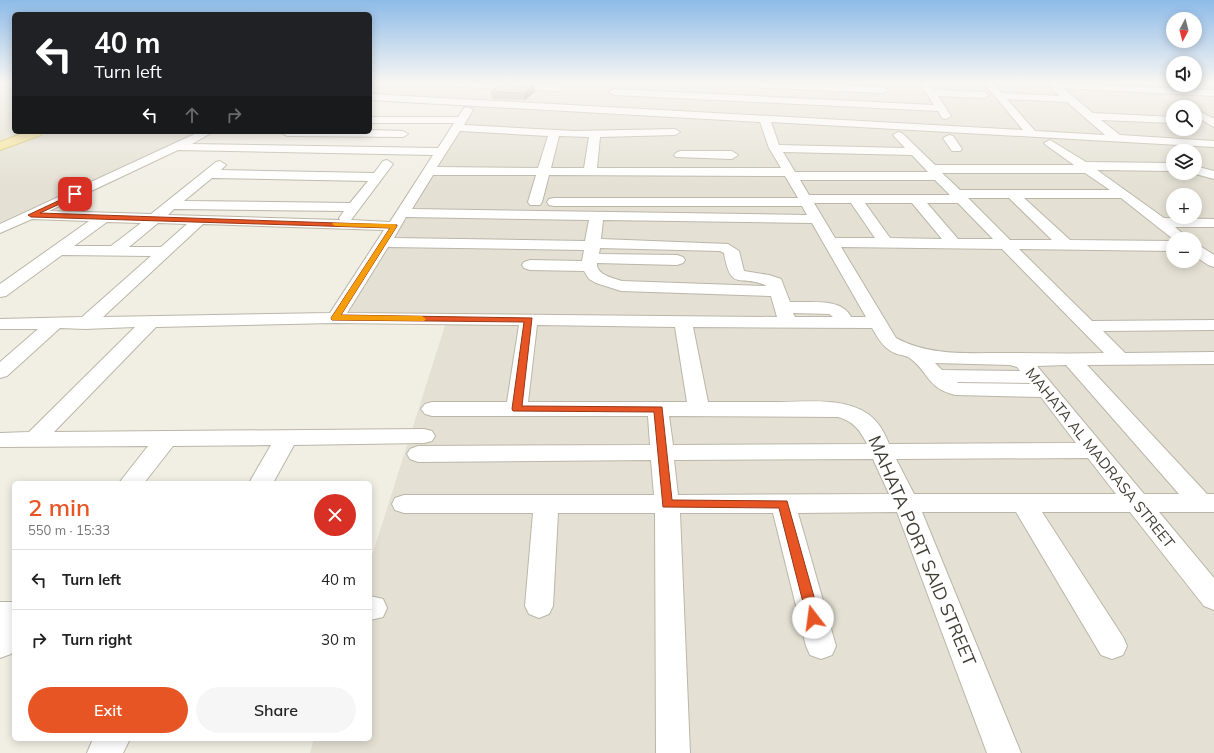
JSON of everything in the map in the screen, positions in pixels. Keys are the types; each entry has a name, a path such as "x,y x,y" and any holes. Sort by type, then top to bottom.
{"main road":[{"path":"0,146 32,134"}],"street":[{"path":"407,118 414,120 469,118"},
{"path":"455,118 553,139"},
{"path":"578,118 677,139 732,155"},
{"path":"733,118 765,123 898,135 1013,133 1214,144"},
{"path":"945,118 956,149"},
{"path":"1018,118 1032,134"},
{"path":"1092,118 1116,138"},
{"path":"1144,118 1166,120"},
{"path":"335,318 403,213 427,167 442,152 462,119"},
{"path":"342,224 377,177 403,134 414,120"},
{"path":"1004,120 1013,133"},
{"path":"1202,121 1213,122"},
{"path":"536,144 553,139 596,134 677,139 765,123 826,122 1050,143 1166,150"},
{"name":"MAHATA AL MADRASA STREET","path":"765,123 775,148 889,342 897,348 920,356 1018,360 1024,363 1214,598"},
{"path":"0,217 182,134"},
{"path":"0,229 204,134"},
{"path":"266,150 287,134"},
{"path":"372,134 403,134"},
{"path":"590,172 596,134"},
{"path":"898,135 1120,359"},
{"path":"535,202 553,139"},
{"path":"677,139 683,172"},
{"path":"1050,143 1124,194 1173,232"},
{"path":"176,147 326,150 388,158 442,152"},
{"path":"775,148 915,152"},
{"path":"115,251 210,174 228,162 240,149"},
{"path":"244,221 293,175 326,150"},
{"path":"857,151 878,176"},
{"path":"1202,151 1214,152"},
{"path":"372,164 388,158 402,164"},
{"path":"427,167 590,172 683,172 878,176 1017,169 1166,167"},
{"path":"1017,169 1046,194"},
{"path":"661,172 665,202"},
{"path":"1202,172 1214,175"},
{"path":"210,174 377,177"},
{"path":"410,200 665,202 916,199 1012,194 1124,194"},
{"path":"1012,194 1065,244"},
{"path":"855,199 886,243"},
{"path":"916,199 953,243"},
{"path":"642,202 642,217"},
{"path":"172,205 354,207"},
{"path":"403,213 816,219"},
{"path":"31,215 394,226"},
{"path":"597,216 591,253 595,276 610,284 632,288 679,289 783,307 844,323 877,323"},
{"path":"0,292 104,217"},
{"path":"85,324 200,220"},
{"path":"1160,222 1214,223"},
{"path":"384,242 591,253 676,252 717,245 728,248 732,254 736,273 743,277 773,281 783,307"},
{"path":"830,242 1166,246"},
{"path":"58,250 164,252"},
{"path":"676,252 679,289"},
{"path":"530,265 591,253"},
{"path":"1202,253 1213,260"},
{"path":"0,324 85,324 151,321 335,318 683,322 783,307"},
{"path":"517,409 529,320"},
{"path":"35,439 151,321"},
{"path":"683,322 699,409"},
{"path":"0,372 54,324"},
{"path":"1087,326 1214,326"},
{"path":"920,356 942,383 956,389 1041,384"},
{"path":"1018,360 1214,358"},
{"path":"1072,360 1207,504"},
{"name":"MAHATA PORT SAID STREET","path":"432,409 829,409 846,411 866,422 882,451 906,504 1004,753"},
{"path":"658,409 667,504 672,753"},
{"path":"133,481 167,438"},
{"path":"0,440 286,438 421,445 662,453 1094,450"},
{"path":"262,481 286,438"},
{"path":"404,504 1207,504"},
{"path":"539,606 546,504"},
{"path":"783,504 821,646"},
{"path":"1024,504 1112,646"},
{"path":"0,614 12,614"},
{"path":"0,645 12,629"},
{"path":"104,753 112,741"}],"shaded area":[{"path":"0,118 12,118 12,134 193,134 0,224"},
{"path":"457,118 1166,118 1166,136 1202,136 1202,118 1214,118 1214,753 310,753 313,741 372,741 372,556 448,316 327,315"}],"slow traffic":[{"path":"335,224 394,226 335,318 422,319"}],"route":[{"path":"75,194 31,215 394,226 335,318 529,320 517,409 658,409 667,504 783,504 813,618"}]}
